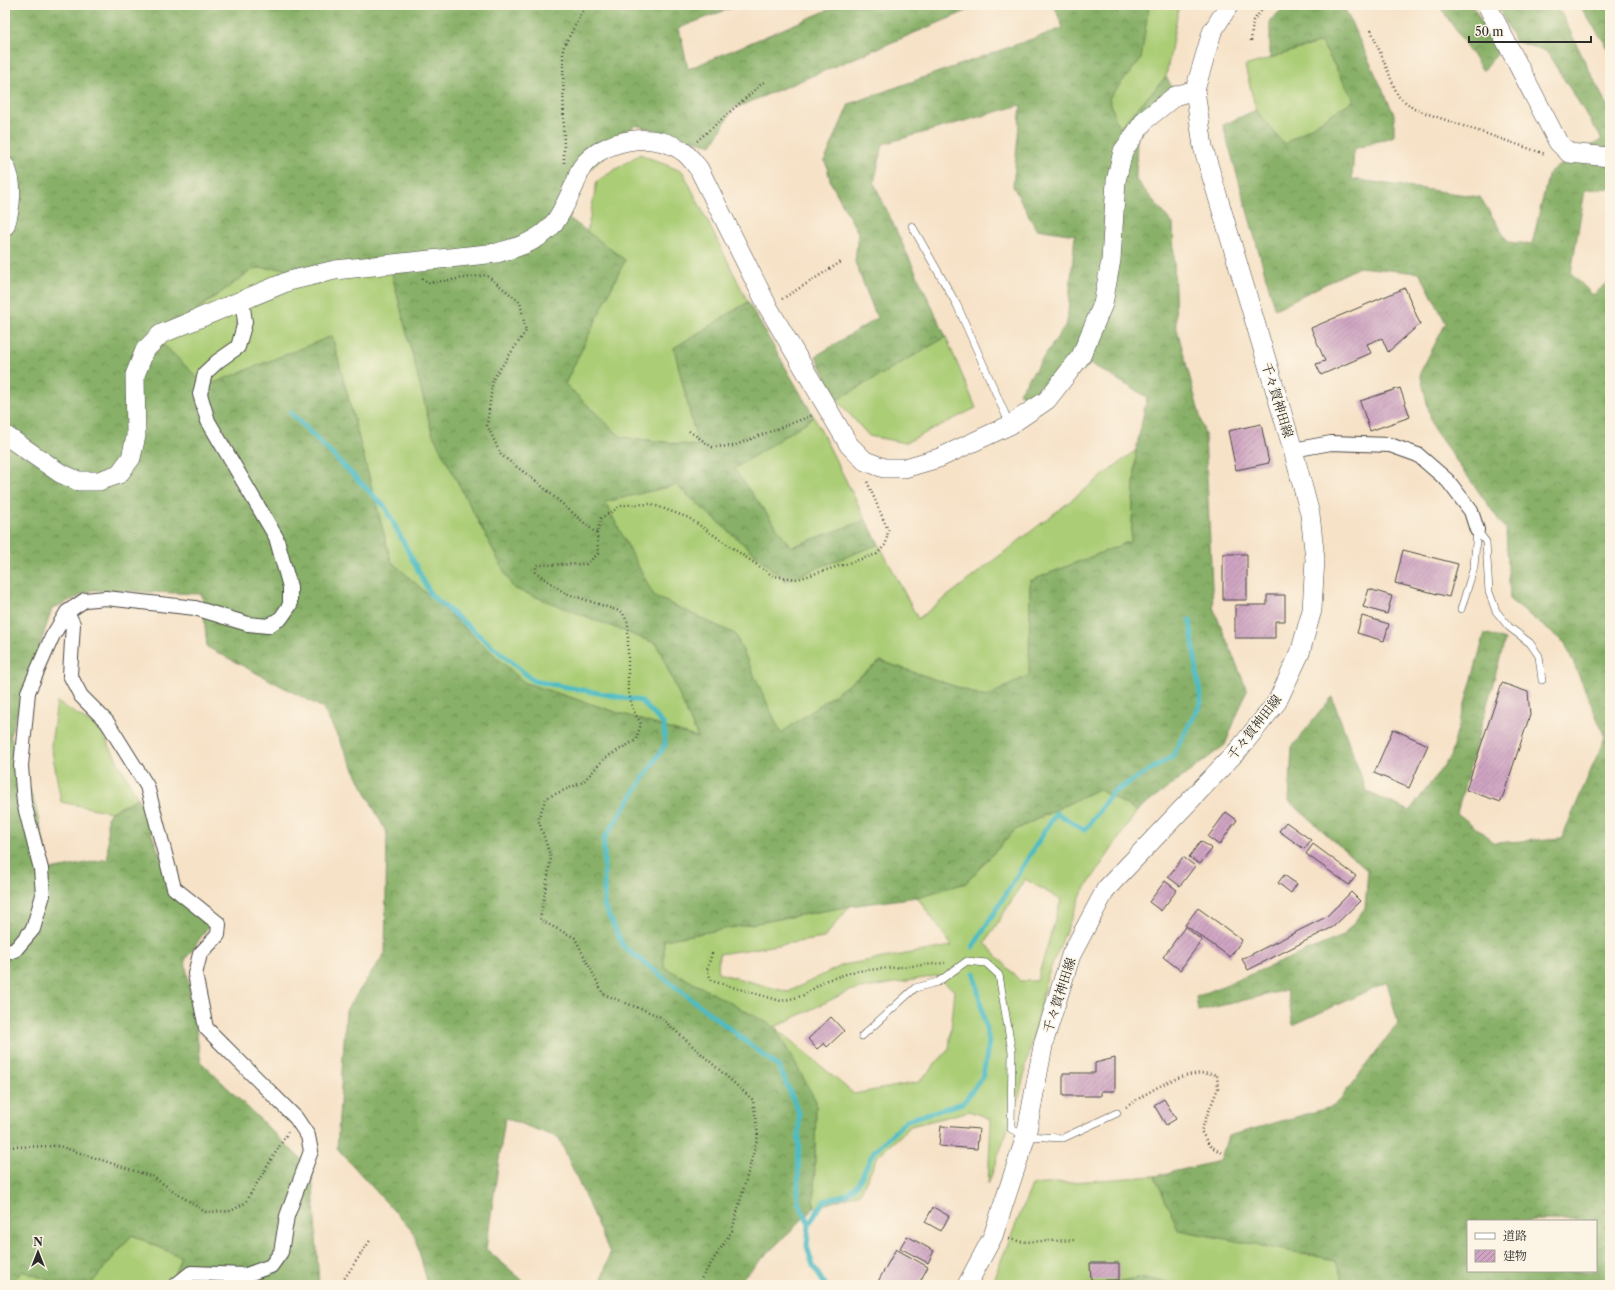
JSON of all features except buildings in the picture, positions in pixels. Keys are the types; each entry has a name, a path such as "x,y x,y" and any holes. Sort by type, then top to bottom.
{"street":[{"name":"千々賀神田線","path":"967,1285 993,1236 1026,1136 1044,1040 1071,955 1106,889 1240,748 1278,702 1300,653 1312,610 1314,559 1310,514 1293,450 1203,146 1195,90 1212,32 1229,5"},
{"path":"1487,5 1558,142 1569,153 1610,156"},
{"path":"5,435 60,473 78,481 99,481 119,474 131,458 136,436 135,375 145,350 161,334 289,281 335,270 497,253 528,243 539,237 555,222 582,167 597,153 616,144 637,140 660,141 684,152 699,169 768,307 849,445 865,461 884,468 905,468 940,458 1010,425 1047,400 1081,356 1103,304 1111,260 1116,182 1124,151 1145,120 1175,96 1195,90"},
{"path":"5,166 8,172 10,189 9,214 5,226"},
{"path":"5,953 15,950 34,929 43,895 41,869 24,803 21,766 28,692 52,637 67,612 85,600 106,598 195,608 248,624 268,626 281,618 290,605 290,587 276,537 208,421 200,394 205,373 218,361 238,347 245,322 242,300"},
{"path":"1293,450 1331,443 1390,445 1418,455 1453,487 1472,511 1477,530"},
{"path":"67,612 73,624 70,675 81,696 107,722 147,786 174,888 219,924 218,935 200,954 196,974 206,1028 296,1118 308,1136 311,1150 287,1216 281,1252 271,1266 246,1275 191,1273 176,1285"}],"lane":[{"path":"912,226 957,305 1010,425"},
{"path":"1461,609 1474,567 1477,530"},
{"path":"1477,530 1486,542 1489,592 1496,611 1508,627 1530,643 1539,656 1542,680"},
{"path":"862,1036 915,988 938,982 967,961 986,963 999,976 1012,1052 1011,1129 1026,1136 1063,1138 1117,1113"}],"path":[{"path":"564,164 563,48 586,5"},
{"path":"1251,41 1253,21 1266,5"},
{"path":"1371,30 1398,96 1414,109 1554,157 1569,153"},
{"path":"684,152 765,81"},
{"path":"768,307 841,262"},
{"path":"403,263 428,283 486,276 520,302 526,331 493,379 487,425 501,455 537,482 597,534"},
{"path":"689,431 712,447 733,446 828,410"},
{"path":"697,1285 732,1231 758,1136 753,1100 659,1016 603,994 575,938 540,920 551,858 538,820 546,798 583,782 605,758 636,740 641,724 633,709 628,690 628,623 622,612 565,593 535,572 537,565 586,564 598,554 597,534 601,518 623,506 651,504 689,518 773,576 798,579 877,554 886,544 888,530 864,477 865,461"},
{"path":"712,953 707,970 712,982 781,1001 802,996 827,980 856,971 967,961"},
{"path":"1117,1113 1164,1082 1205,1072 1217,1075 1218,1088 1201,1131 1209,1145 1223,1154"},
{"path":"5,1147 59,1146 153,1177 205,1212 231,1211 245,1203 296,1118"},
{"path":"993,1236 1022,1242 1076,1240"},
{"path":"340,1285 371,1239"}],"green space":[{"path":"5,5 739,5 679,28 688,69 840,5 981,5 733,109 712,145 635,125 553,206 625,260 565,384 621,437 698,446 674,348 748,302 814,417 734,469 791,547 866,520 879,544 785,581 676,485 605,502 654,596 735,634 781,733 881,661 986,697 1029,675 1030,581 1131,541 1136,450 1147,397 1091,364 1042,400 1019,393 1067,323 1075,235 1036,229 1013,186 1021,105 883,144 874,183 946,337 837,400 816,356 877,318 855,262 858,233 831,183 825,160 849,104 1063,28 1054,5 1149,5 1141,59 1109,98 1119,129 1166,77 1175,92 1137,133 1136,180 1173,224 1176,325 1205,435 1213,607 1247,690 1225,745 1137,811 1098,789 1015,830 966,883 917,897 850,906 664,940 664,967 775,1027 816,1101 814,1208 735,1285 600,1285 610,1253 559,1138 505,1118 486,1249 528,1285 428,1285 414,1233 337,1148 346,1010 385,953 387,834 323,708 207,647 202,594 92,590 52,609 10,735 35,805 50,870 108,859 107,818 111,812 138,798 176,897 210,924 185,960 201,1062 312,1170 319,1285 170,1285 181,1257 132,1235 90,1285 62,1285 22,1271 10,1285 5,1285","holes":["255,268 391,270 432,433 513,588 657,644 698,738 525,683 391,561 332,336 206,386 157,338"]},
{"path":"1149,5 1179,5 1166,77 1118,129 1109,98 1140,59"},
{"path":"1286,5 1343,5 1394,114 1394,136 1354,149 1352,179 1480,197 1508,242 1532,244 1549,172 1602,139 1546,51 1515,41 1497,5 1557,5 1610,112 1610,188 1585,190 1571,273 1593,295 1610,281 1610,1285 1344,1285 1336,1260 1178,1230 1155,1176 1220,1161 1228,1136 1335,1106 1398,1023 1387,982 1293,1025 1287,990 1198,1011 1196,997 1343,936 1365,908 1368,871 1289,801 1292,747 1332,697 1367,792 1410,811 1450,757 1485,633 1505,640 1457,813 1495,843 1562,838 1605,737 1565,643 1510,600 1506,530 1433,428 1420,373 1446,323 1420,273 1359,267 1275,309 1223,125 1256,110 1284,144 1354,100 1321,42 1270,58 1270,21"},
{"path":"1439,5 1472,5 1498,52 1483,71"},
{"path":"1579,5 1610,5 1610,51"},
{"path":"1321,42 1354,100 1284,144 1256,110 1245,66"},
{"path":"640,154 683,172 748,302 674,348 698,446 621,437 565,384 625,260 587,232 597,181"},
{"path":"255,268 391,270 432,433 513,588 657,644 698,738 525,683 391,561 332,336 206,387 157,338"},
{"path":"946,337 976,408 905,443 869,436 837,400"},
{"path":"814,417 866,520 791,547 733,469"},
{"path":"1136,450 1131,541 1030,581 1030,675 986,697 881,661 781,734 735,634 654,596 604,502 676,485 785,580 879,544 918,619"},
{"path":"57,702 100,729 138,798 111,812 61,802 51,745"},
{"path":"1098,789 1137,811 1081,895 1047,977 1019,1097 988,1185 991,1119 970,1111 911,1126 878,1156 860,1193 814,1208 816,1101 663,967 664,940 850,906 824,938 719,954 718,973 788,992 843,965 952,946 917,897 966,883 1015,830","holes":["1025,879 1061,900 1037,981 1020,981 985,943","936,976 955,991 949,1049 919,1082 854,1094 775,1027 849,991"]},
{"path":"1155,1176 1179,1230 1336,1260 1344,1285 1186,1285 1138,1278 1101,1285 991,1285 1032,1185"},
{"path":"132,1235 181,1257 170,1285 90,1285"},
{"path":"22,1271 62,1285 10,1285"},
{"path":"1138,1278 1186,1285 1101,1285"}],"waterway":[{"path":"291,413 385,507 431,595 534,681 641,701 664,725 665,745 604,839 604,906 624,947 779,1067 799,1113 798,1202 809,1224"},
{"path":"973,947 1056,813 1085,830 1112,793 1172,757 1201,703 1190,620"},
{"path":"825,1285 813,1266 807,1246 809,1224 824,1201 847,1194 858,1184 874,1151 907,1120 963,1103 983,1076 989,1042 974,973"}]}
